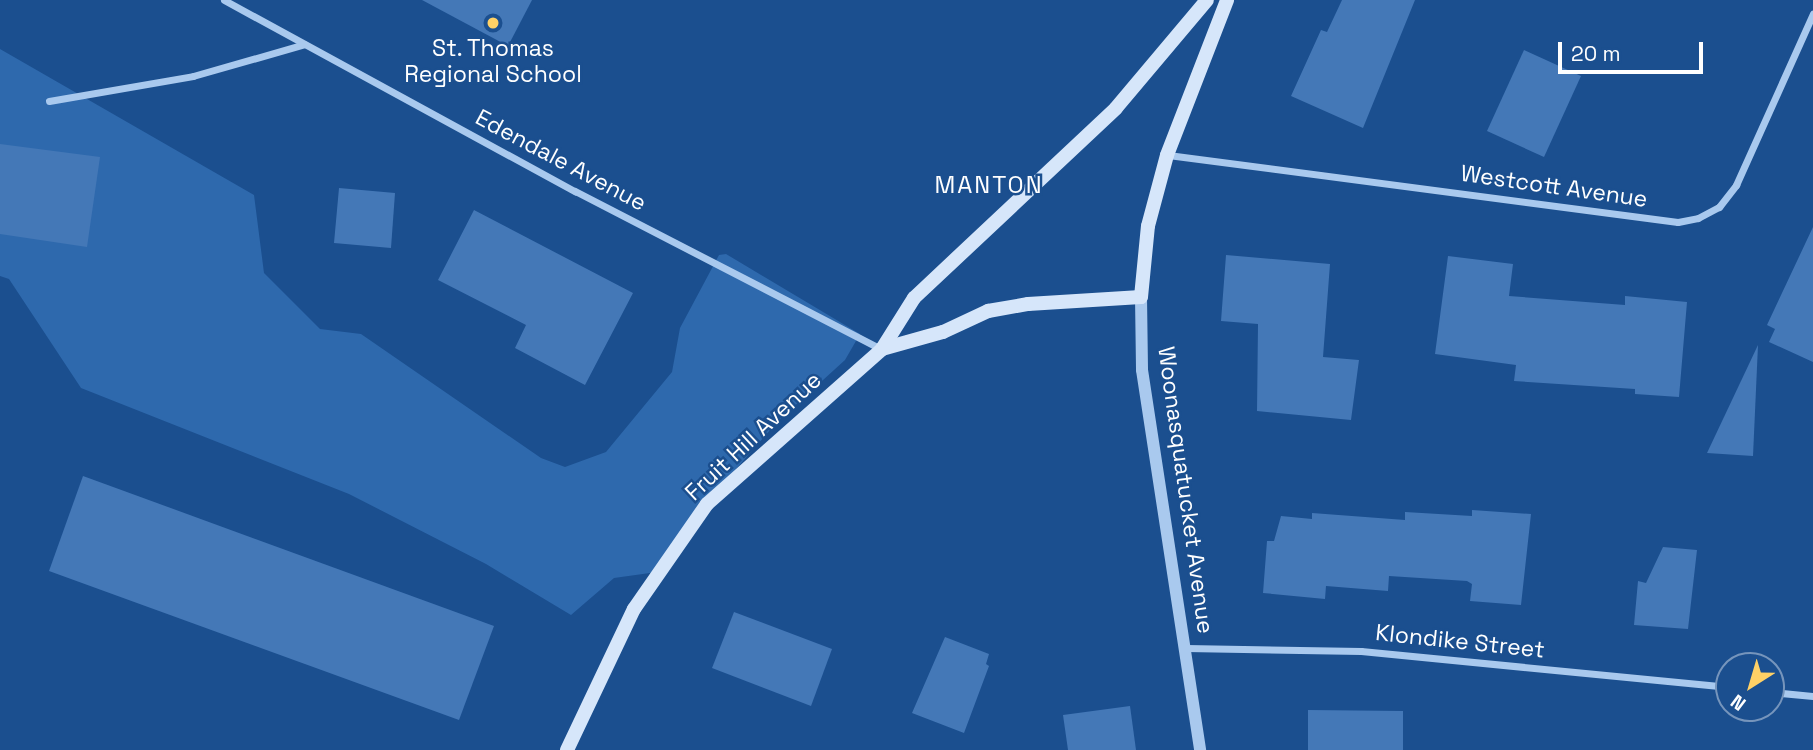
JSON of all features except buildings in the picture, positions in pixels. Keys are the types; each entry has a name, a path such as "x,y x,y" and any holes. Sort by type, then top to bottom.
{"main road":[{"name":"Fruit Hill Avenue","path":"567,750 634,609 707,504 882,349 914,298 1116,108 1207,0"},
{"path":"1167,155 1227,0"},
{"name":"Woonasquatucket Avenue","path":"1141,297 1148,226 1167,155"},
{"name":"Fruit Hill Avenue","path":"882,349 943,332 988,311 1028,304 1141,297"}],"street":[{"name":"Edendale Avenue","path":"224,0 882,349"},
{"name":"Westcott Avenue","path":"1167,155 1678,222 1698,218 1719,206 1736,185 1813,14"},
{"path":"49,101 193,76 305,44"},
{"name":"Woonasquatucket Avenue","path":"1141,297 1142,370 1200,750"},
{"name":"Klondike Street","path":"1186,648 1361,651 1715,686"},
{"path":"1785,693 1813,696"}],"shaded area":[{"path":"0,49 254,195 264,273 320,329 361,334 541,458 565,467 606,452 672,372 680,328 719,255 726,254 860,334 845,360 778,421 694,517 657,572 614,578 571,615 486,564 349,494 81,388 9,279 0,276"}],"place":[{"name":"St. Thomas Regional School","path":"493,23"}],"district":[{"name":"MANTON","path":"989,185"}]}
